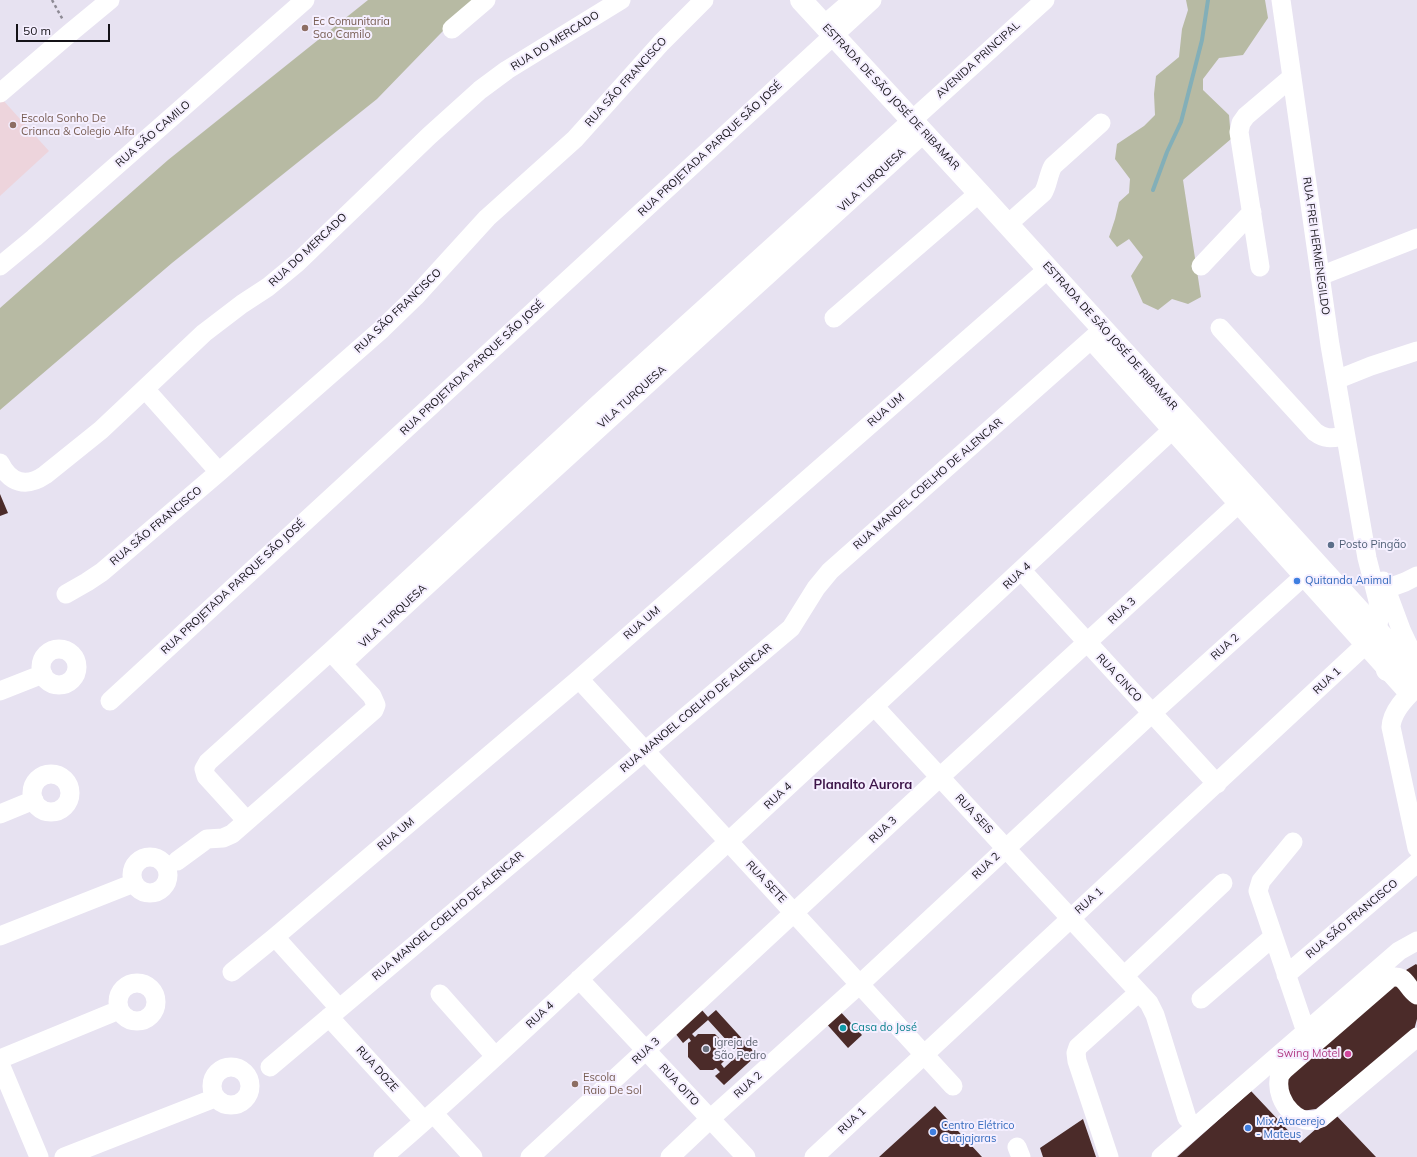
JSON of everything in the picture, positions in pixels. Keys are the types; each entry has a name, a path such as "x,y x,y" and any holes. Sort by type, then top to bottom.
{"main road":[{"name":"ESTRADA DE SÃO JOSÉ DE RIBAMAR","path":"801,0 1008,224 1048,269 1097,335 1371,638 1415,684"},
{"path":"1387,670 1415,684"}],"street":[{"path":"0,93 110,0"},
{"name":"RUA SÃO CAMILO","path":"0,266 34,238 305,0"},
{"path":"452,29 486,0"},
{"name":"RUA DO MERCADO","path":"0,463 8,474 15,480 27,482 36,481 54,468 101,430 204,333 242,304 268,287 297,263 429,136 480,90 507,70 621,0"},
{"name":"RUA SÃO FRANCISCO","path":"66,594 102,572 220,472 382,329 415,297 488,218 575,139 661,43 704,0"},
{"path":"829,30 853,0"},
{"path":"829,30 872,0"},
{"name":"AVENIDA PRINCIPAL","path":"918,127 1045,0"},
{"name":"RUA FREI HERMENEGILDO","path":"1281,0 1320,276 1345,436 1368,536 1402,632 1417,663"},
{"name":"RUA PROJETADA PARQUE SÃO JOSÉ","path":"110,701 829,30"},
{"path":"1260,267 1239,132 1241,122 1246,116 1292,77"},
{"path":"1008,224 1043,193 1046,189 1053,166 1101,123"},
{"name":"VILA TURQUESA","path":"247,821 206,776 204,769 205,765 337,658 601,413 750,267 918,127"},
{"name":"VILA TURQUESA","path":"601,413 762,281 918,127"},
{"path":"834,318 979,193"},
{"path":"1201,266 1252,212"},
{"path":"1320,276 1417,238"},
{"path":"750,267 762,281"},
{"name":"RUA UM","path":"232,972 275,938 579,679 1048,269"},
{"path":"1220,328 1315,432 1321,437 1327,439 1345,436"},
{"name":"ESTRADA DE SÃO JOSÉ DE RIBAMAR","path":"1097,335 1171,431 1304,576 1371,638 1387,670"},
{"name":"RUA MANOEL COELHO DE ALENCAR","path":"270,1067 791,628 816,588 830,571 1097,335"},
{"path":"1336,380 1417,350"},
{"path":"145,389 220,472"},
{"name":"RUA 4","path":"383,1157 429,1118 579,978 729,842 874,706 1022,572 1171,431"},
{"name":"RUA FREI HERMENEGILDO","path":"1357,492 1367,558 1378,600 1379,619 1371,638"},
{"name":"RUA 3","path":"530,1157 940,777 1238,504"},
{"name":"RUA CINCO","path":"1022,572 1217,784"},
{"name":"RUA 2","path":"670,1157 860,984 1152,713 1304,576"},
{"path":"1386,589 1417,576"},
{"name":"RUA 1","path":"814,1157 1217,784 1371,638"},
{"path":"177,861 204,840 228,836 376,708 372,696 337,658"},
{"path":"0,691 43,674"},
{"name":"RUA SETE","path":"579,679 953,1086"},
{"path":"1415,684 1394,714 1391,727 1417,848"},
{"name":"RUA SEIS","path":"874,706 1148,1003 1155,1015 1187,1118"},
{"path":"0,814 34,800"},
{"path":"1293,842 1262,881 1258,891 1259,898 1306,1032"},
{"name":"RUA SÃO FRANCISCO","path":"1286,975 1417,863"},
{"path":"0,936 134,883"},
{"path":"1124,976 1222,883"},
{"path":"1201,999 1273,937"},
{"name":"RUA DOZE","path":"275,938 334,1012 429,1118 473,1157"},
{"path":"1161,1157 1398,951 1417,940"},
{"path":"1417,995 1402,978 1396,976 1390,978 1284,1069 1279,1079 1279,1087 1284,1102 1299,1119 1311,1121 1321,1118 1417,1037"},
{"name":"RUA OITO","path":"579,978 746,1157"},
{"path":"1109,1157 1077,1061 1076,1053 1078,1047 1139,992"},
{"path":"440,994 495,1056"},
{"path":"0,1059 119,1010"},
{"path":"0,1064 38,1157"},
{"path":"0,1095 26,1157"},
{"path":"64,1157 215,1098"}],"path":[{"path":"52,0 70,33"}],"shaded area":[{"name":"Escola Sonho De Crianca & Colegio Alfa","path":"2,99 49,151 0,196 0,100"}],"green space":[{"path":"368,0 473,0 377,99 172,263 0,410 0,308 168,160"},
{"path":"1186,0 1265,0 1268,18 1243,55 1219,58 1203,79 1203,90 1229,115 1231,139 1183,180 1201,297 1188,304 1172,299 1158,310 1143,303 1131,276 1143,257 1129,239 1117,247 1109,237 1119,202 1129,193 1130,179 1115,159 1117,144 1144,126 1155,115 1154,94 1156,76 1179,57 1182,29 1188,10"}],"building":[{"path":"0,494 8,513 0,516"},
{"path":"1416,964 1417,965 1417,989 1406,970"},
{"name":"Swing Motel","path":"1398,983 1417,1000 1417,1019 1414,1030 1316,1109 1294,1112 1283,1077"},
{"name":"Casa do José","path":"837,1008 862,1035 848,1048 824,1021"},
{"name":"Igreja de São Pedro","path":"701,1009 708,1017 716,1010 757,1055 724,1085 715,1076 720,1072 716,1068 713,1070 700,1070 688,1057 688,1043 691,1041 689,1038 683,1043 675,1033","holes":["708,1020 739,1054 724,1068 721,1064 725,1060 725,1044 715,1034 698,1034 695,1037 692,1034"]},
{"name":"Mix Atacerejo - Mateus","path":"1251,1091 1300,1143 1334,1113 1376,1157 1177,1157"},
{"name":"Centro Elétrico Guajajaras","path":"935,1106 982,1157 879,1157"},
{"path":"1083,1119 1096,1157 1043,1157 1040,1148"}],"waterway":[{"path":"1153,190 1167,152 1181,122 1202,40 1208,0"}],"place":[{"name":"Ec Comunitaria Sao Camilo","path":"305,28"},
{"name":"Escola Sonho De Crianca & Colegio Alfa","path":"13,125"},
{"name":"Posto Pingão","path":"1331,545"},
{"name":"Quitanda Animal","path":"1297,581"},
{"name":"Casa do José","path":"843,1028"},
{"name":"Igreja de São Pedro","path":"706,1049"},
{"name":"Swing Motel","path":"1348,1054"},
{"name":"Escola Raio De Sol","path":"575,1084"},
{"name":"Mix Atacerejo - Mateus","path":"1248,1128"},
{"name":"Centro Elétrico Guajajaras","path":"933,1132"}],"district":[{"name":"Planalto Aurora","path":"863,785"}]}
